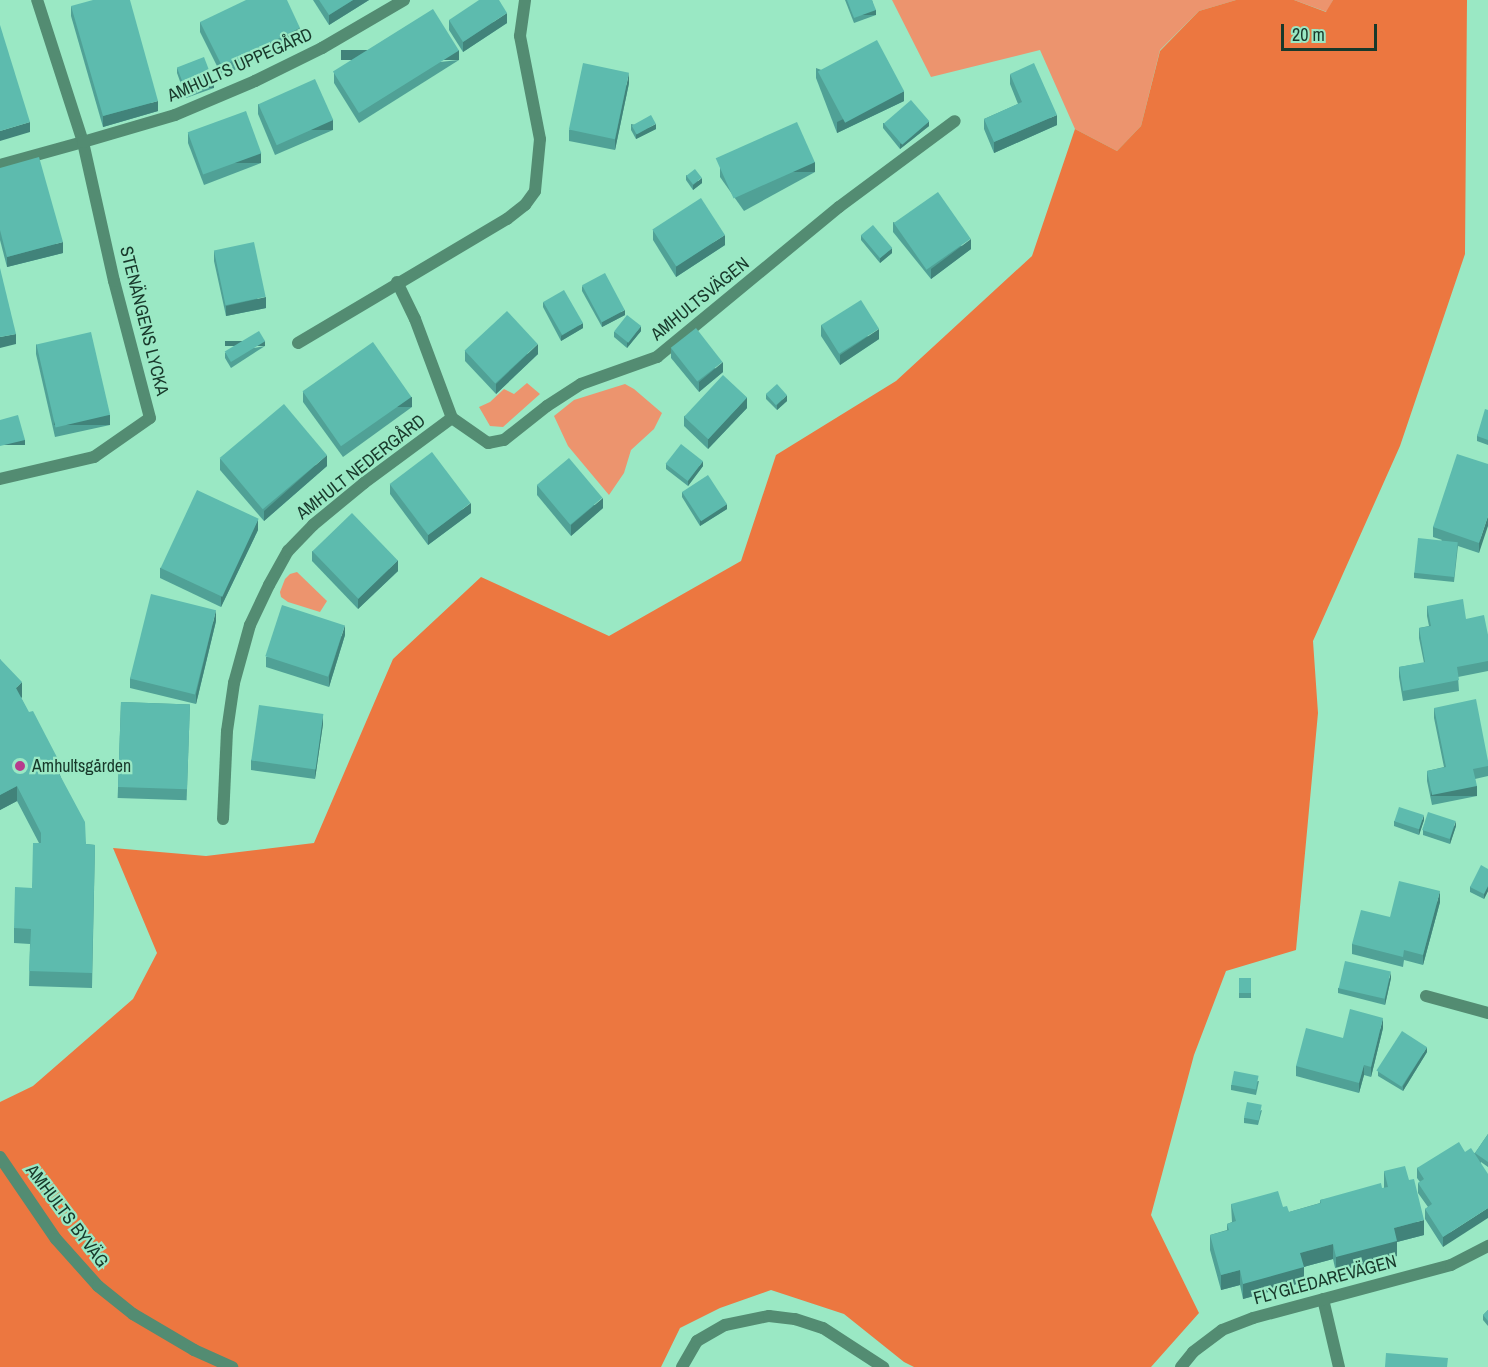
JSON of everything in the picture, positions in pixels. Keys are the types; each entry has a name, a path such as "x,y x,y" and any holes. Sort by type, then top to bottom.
{"street":[{"path":"37,0 83,142"},
{"name":"AMHULTS UPPEGÅRD","path":"0,165 175,115 255,81 322,48 404,0"},
{"path":"298,343 397,282 507,219 525,205 534,191 540,139 520,36 525,0"},
{"name":"AMHULTSVÄGEN","path":"452,418 488,443 504,440 547,406 581,384 657,357 839,207 955,121"},
{"name":"STENÄNGENS LYCKA","path":"0,479 94,457 150,418 114,281 83,142"},
{"path":"397,282 416,319 440,393 452,418"},
{"name":"AMHULT NEDERGÅRD","path":"223,819 226,731 234,683 250,625 288,550 313,525 364,483 452,418"},
{"path":"1426,996 1488,1013"},
{"name":"AMHULTS BYVÄG","path":"0,1157 56,1239 98,1286 133,1314 194,1350 232,1367"},
{"name":"FLYGLEDAREVÄGEN","path":"1181,1367 1193,1352 1222,1330 1253,1318 1450,1265 1488,1246"},
{"path":"1323,1299 1339,1367"},
{"path":"682,1367 697,1341 725,1325 769,1316 795,1319 823,1328 884,1367"}],"shaded area":[{"path":"892,0 1236,0 1199,11 1160,50 1141,126 1117,151 1075,129 1040,50 931,77"},
{"path":"1236,0 1294,0 1326,12 1333,0 1467,0 1465,254 1400,446 1313,641 1318,713 1296,950 1226,971 1194,1055 1151,1215 1199,1313 1151,1367 914,1367 904,1362 844,1314 771,1290 720,1308 680,1328 661,1367 0,1367 0,1102 33,1086 133,999 157,953 113,848 206,856 314,843 393,659 481,577 609,636 741,561 776,455 896,381 1032,256 1075,129 1117,151 1141,126 1160,51 1199,11"},
{"path":"1294,0 1333,0 1327,12"},
{"path":"527,383 540,394 503,427 490,426 479,407 490,402 504,389 514,394"},
{"path":"625,384 662,413 654,429 631,450 624,473 609,495 568,446 554,416 574,400"},
{"path":"297,572 327,601 320,612 288,602 281,597 280,592 285,579"}],"building":[{"path":"93,0 130,0 158,101 103,116 71,6"},
{"path":"246,0 287,0 300,28 222,66 200,22"},
{"path":"319,0 353,0 329,15"},
{"path":"479,0 499,0 507,13 463,42 449,20"},
{"path":"847,0 872,0 876,10 854,18"},
{"path":"433,9 459,51 359,113 333,72"},
{"path":"0,25 30,122 0,131"},
{"path":"877,40 904,91 845,123 818,71"},
{"path":"204,57 214,83 187,94 177,67"},
{"path":"583,63 629,73 615,139 569,130"},
{"path":"1034,63 1057,115 994,142 984,119 1022,102 1010,74"},
{"path":"315,79 333,120 277,145 258,104"},
{"path":"911,100 929,121 902,145 884,124"},
{"path":"246,111 261,153 203,174 188,132"},
{"path":"651,115 656,124 637,134 632,126"},
{"path":"797,122 815,162 734,198 716,158"},
{"path":"39,157 63,242 7,257 0,230 0,168"},
{"path":"695,169 702,178 693,184 686,176"},
{"path":"938,192 971,239 926,270 894,223"},
{"path":"701,198 725,235 676,266 652,230"},
{"path":"873,225 892,248 880,258 861,235"},
{"path":"254,242 266,297 226,305 214,251"},
{"path":"0,268 16,334 0,337"},
{"path":"605,273 625,310 602,322 582,285"},
{"path":"564,290 583,323 562,335 543,302"},
{"path":"861,300 879,329 839,354 821,325"},
{"path":"507,311 538,344 495,383 465,351"},
{"path":"627,315 641,326 628,343 614,332"},
{"path":"696,328 722,362 697,382 671,348"},
{"path":"259,331 265,341 231,362 225,352"},
{"path":"91,332 110,415 56,427 36,345"},
{"path":"373,342 411,397 341,446 303,391"},
{"path":"723,375 747,398 708,439 684,417"},
{"path":"777,384 787,395 776,405 766,394"},
{"path":"284,404 327,455 263,509 220,458"},
{"path":"1485,409 1488,410 1488,440 1477,436"},
{"path":"18,415 25,440 0,446 0,420"},
{"path":"681,444 703,461 688,481 666,464"},
{"path":"432,452 471,503 428,535 390,484"},
{"path":"1457,454 1488,464 1488,516 1479,543 1433,527"},
{"path":"569,458 602,498 570,525 537,485"},
{"path":"708,475 727,504 701,521 682,492"},
{"path":"197,490 259,519 222,597 161,568"},
{"path":"352,513 398,560 358,599 312,551"},
{"path":"1418,538 1458,542 1454,577 1414,573"},
{"path":"151,594 216,610 195,695 130,678"},
{"path":"1463,599 1466,619 1484,615 1488,635 1488,661 1457,667 1459,680 1403,691 1399,667 1425,662 1419,628 1431,626 1427,606"},
{"path":"282,605 345,625 328,677 265,656"},
{"path":"0,659 22,682 16,688 29,712 33,711 60,763 55,766 85,822 86,844 95,845 92,973 29,971 31,929 14,928 15,887 32,888 33,843 41,843 41,833 17,786 0,795"},
{"path":"1476,699 1488,766 1473,769 1477,786 1432,795 1427,771 1446,767 1434,708"},
{"path":"121,702 190,704 187,789 118,787"},
{"path":"259,705 323,714 316,770 251,760"},
{"path":"1399,807 1424,815 1419,829 1394,821"},
{"path":"1428,812 1456,821 1450,839 1422,830"},
{"path":"1481,865 1488,869 1488,886 1484,894 1470,887"},
{"path":"1399,881 1440,891 1423,955 1404,950 1403,957 1352,944 1361,910 1390,917"},
{"path":"1345,961 1391,972 1384,999 1339,988"},
{"path":"1239,978 1251,978 1251,993 1239,993"},
{"path":"1350,1009 1383,1018 1371,1067 1364,1065 1359,1083 1296,1066 1306,1028 1343,1038"},
{"path":"1402,1031 1427,1047 1402,1087 1376,1070"},
{"path":"1234,1071 1259,1076 1256,1090 1231,1085"},
{"path":"1247,1102 1262,1105 1259,1121 1244,1118"},
{"path":"1488,1134 1488,1162 1475,1153"},
{"path":"1459,1142 1465,1152 1471,1148 1488,1174 1488,1208 1443,1237 1425,1209 1432,1204 1418,1183 1424,1179 1417,1168"},
{"path":"1405,1166 1409,1180 1414,1179 1424,1220 1394,1228 1397,1241 1336,1257 1333,1244 1307,1251 1300,1253 1304,1267 1243,1284 1240,1270 1221,1275 1210,1235 1229,1230 1227,1224 1236,1221 1231,1204 1278,1191 1283,1207 1287,1206 1289,1212 1321,1203 1320,1200 1381,1183 1382,1188 1388,1187 1384,1171"},
{"path":"1488,1310 1488,1321 1483,1315"},
{"path":"1386,1353 1448,1358 1447,1367 1385,1367"}],"place":[{"name":"Amhultsgården","path":"20,766"}]}
